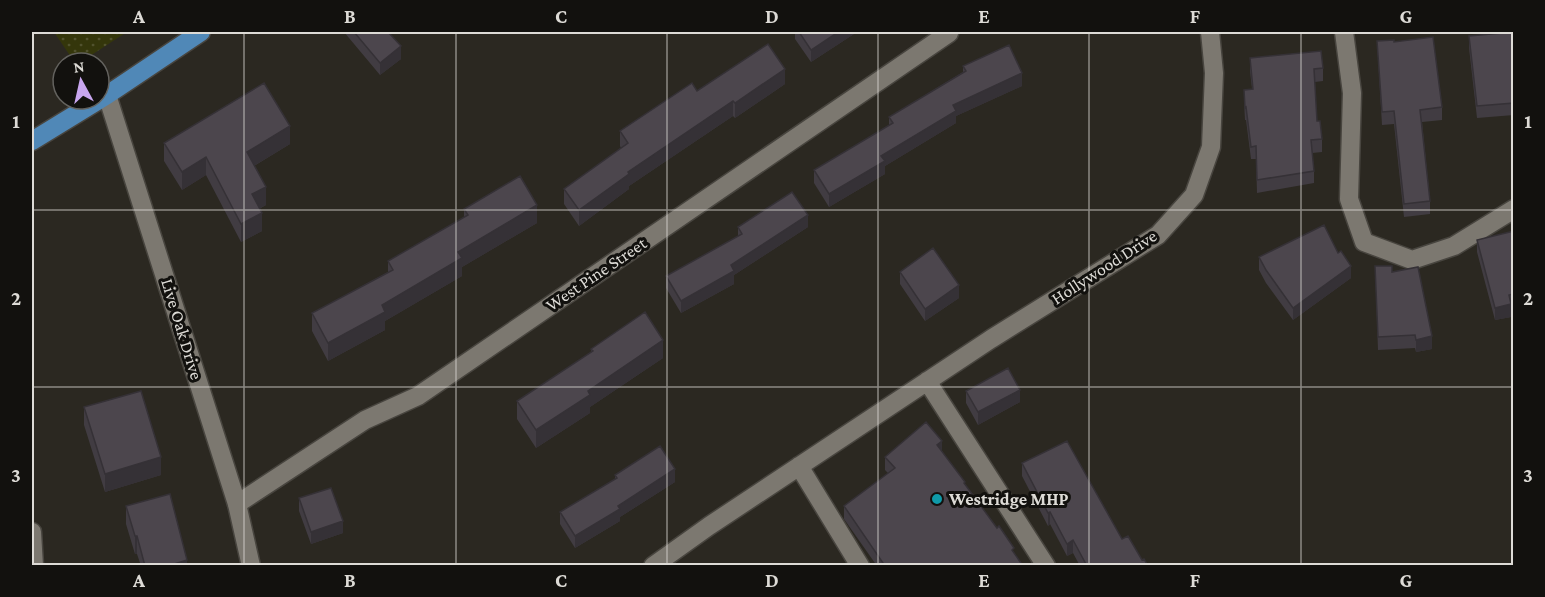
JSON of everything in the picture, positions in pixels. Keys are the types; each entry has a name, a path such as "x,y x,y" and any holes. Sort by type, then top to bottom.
{"main road":[{"path":"111,92 201,32"},
{"path":"32,141 80,111"}],"street":[{"name":"Hollywood Drive","path":"653,566 709,526 927,381 1158,235 1194,195 1211,147 1214,73 1210,32"},
{"path":"1344,32 1352,93 1349,199 1364,242 1412,260 1454,246 1514,209"},
{"name":"West Pine Street","path":"237,504 365,420 418,396 949,33"},
{"name":"Live Oak Drive","path":"111,111 237,504 251,566"},
{"path":"927,381 1046,566"},
{"path":"799,466 860,566"},
{"path":"32,532 33,566"}],"shaded area":[{"path":"54,32 127,32 98,51 67,51"}],"building":[{"path":"354,32 388,32 401,46 380,63"},
{"path":"799,32 838,32 811,50"},
{"path":"1514,32 1514,103 1477,106 1469,36"},
{"path":"1433,37 1442,107 1420,110 1430,201 1404,204 1394,111 1382,112 1377,41 1394,40 1394,42"},
{"path":"768,44 785,69 628,172 629,174 579,210 564,189 628,143 620,131 692,83 697,91"},
{"path":"1009,45 1022,73 953,105 956,111 881,156 885,161 829,194 814,170 893,123 889,117 966,71 963,66"},
{"path":"1321,51 1323,68 1314,69 1317,121 1320,121 1322,139 1311,140 1314,171 1257,180 1256,146 1251,147 1245,108 1244,90 1253,89 1250,58"},
{"path":"264,83 290,126 247,152 266,187 252,194 262,213 241,224 206,157 182,172 164,143"},
{"path":"520,176 537,205 458,252 462,258 382,305 385,312 328,343 312,313 393,270 388,261 468,215 464,209"},
{"path":"792,192 808,215 731,265 734,271 681,301 666,276 742,234 738,227"},
{"path":"1324,225 1338,253 1341,251 1351,266 1293,308 1259,257"},
{"path":"1514,231 1514,294 1509,295 1511,304 1495,308 1477,240"},
{"path":"933,248 959,285 925,309 900,272"},
{"path":"1375,266 1392,266 1392,272 1418,267 1432,336 1416,340 1415,335 1378,337"},
{"path":"645,312 663,340 588,391 590,395 536,430 517,401 593,351 591,349"},
{"path":"1008,368 1020,390 978,412 966,391"},
{"path":"141,391 161,457 105,474 84,407"},
{"path":"926,422 942,441 937,445 997,528 999,526 1023,566 885,566 844,506 895,468 885,457"},
{"path":"1067,441 1122,539 1128,536 1148,566 1087,566 1073,540 1067,544 1022,463"},
{"path":"660,446 675,469 618,506 620,509 575,536 560,512 617,478 615,475"},
{"path":"331,488 343,521 311,532 299,498"},
{"path":"170,494 187,560 168,566 145,566 126,506"}],"place":[{"name":"Westridge MHP","path":"937,499"}]}
